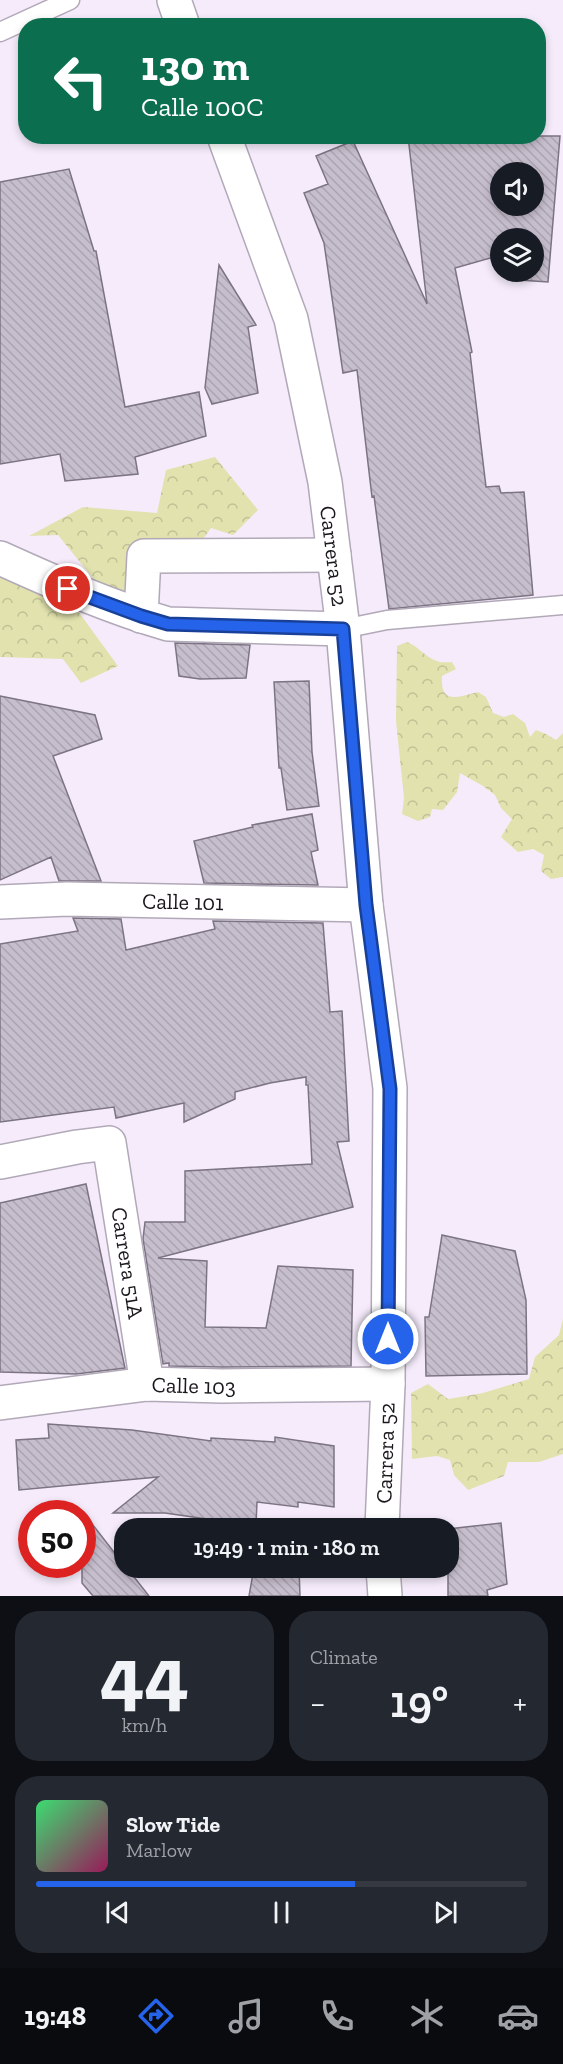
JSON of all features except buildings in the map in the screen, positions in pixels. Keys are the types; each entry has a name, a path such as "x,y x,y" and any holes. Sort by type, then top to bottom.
{"street":[{"path":"174,0 180,18"},
{"name":"Carrera 52","path":"227,144 291,319 325,482 343,629 366,905 390,1089 388,1384 382,1518"},
{"path":"141,616 144,556 334,555"},
{"path":"0,558 68,589 168,624 343,629"},
{"name":"Calle 101","path":"0,902 67,899 366,905"},
{"name":"Carrera 51A","path":"0,1162 109,1143 147,1384"},
{"name":"Calle 103","path":"0,1402 147,1384 222,1386 388,1384"},
{"path":"384,1578 385,1596"}],"lane":[{"path":"31,18 70,0"},
{"path":"0,32 18,24"},
{"path":"343,629 387,620 563,605"}],"green space":[{"path":"215,457 258,510 233,535 211,528 187,562 140,564 168,624 109,598 58,535 29,536 83,507 157,513 166,470"},
{"path":"0,554 45,566 118,666 81,683 63,659 0,657"},
{"path":"407,642 433,659 440,662 452,662 456,669 442,676 442,685 447,695 457,697 478,692 486,697 493,713 504,717 513,714 525,723 530,737 536,730 556,740 563,733 563,877 551,879 541,871 544,855 533,849 518,852 501,837 512,819 501,808 495,795 460,773 457,792 443,810 432,809 430,817 418,821 402,814 404,798 396,721 397,646"},
{"path":"563,1319 563,1454 539,1462 508,1462 504,1476 468,1490 454,1475 450,1460 437,1456 412,1459 411,1393 428,1384 448,1399 483,1393 529,1379 535,1357 559,1335"}],"route":[{"path":"68,589 168,624 343,629 366,905 390,1089 388,1339"}]}
